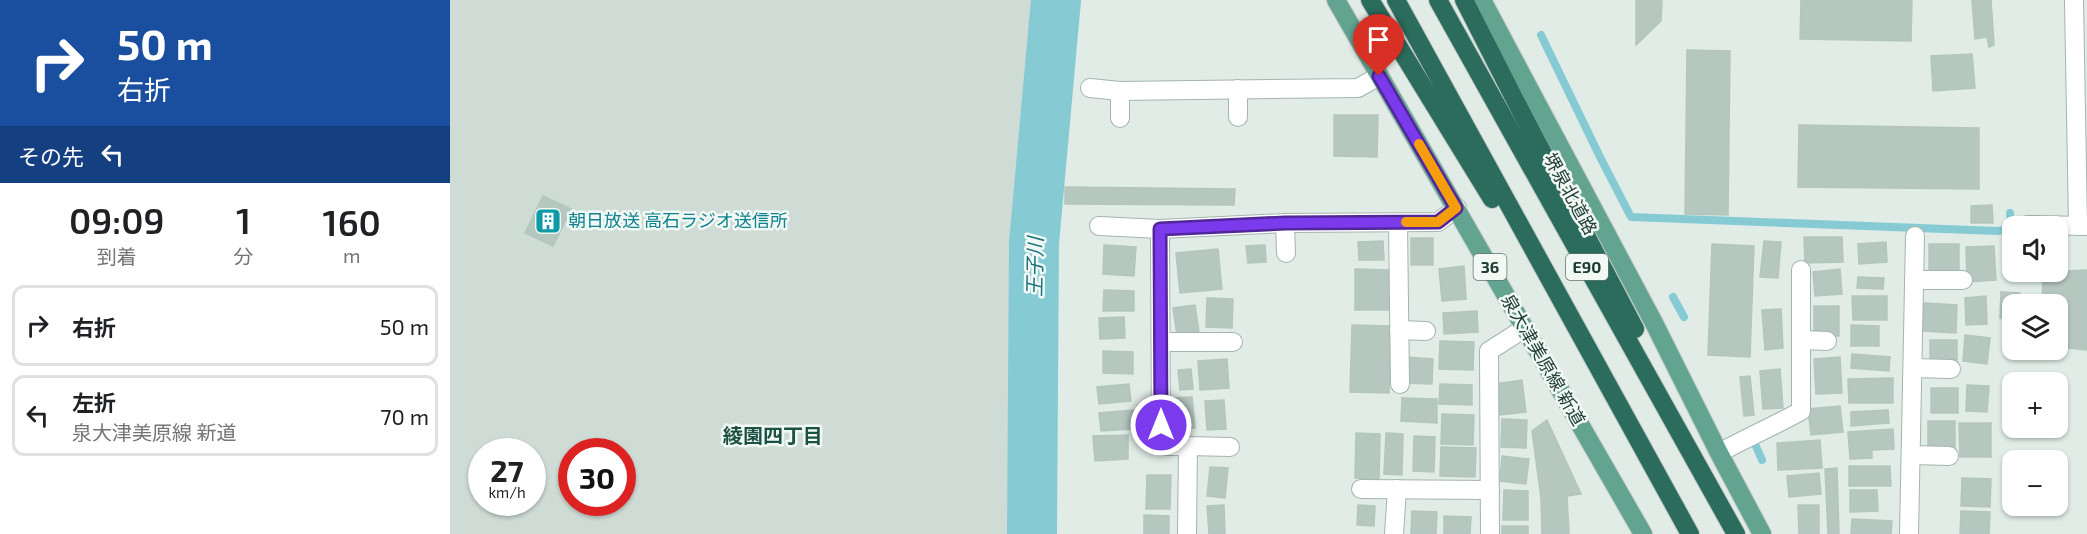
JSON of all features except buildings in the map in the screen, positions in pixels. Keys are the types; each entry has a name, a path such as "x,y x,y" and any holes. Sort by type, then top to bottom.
{"highway":[{"path":"1370,0 1600,371"},
{"name":"E90","path":"1396,0 1690,534"},
{"name":"堺泉北道路","path":"1438,0 1737,534"},
{"path":"1464,0 1700,452 1737,534"}],"main road":[{"name":"泉大津美原線 新道","path":"1336,0 1643,534"},
{"path":"1482,0 1654,323 1761,534"}],"street":[{"path":"2068,226 2083,226 2074,0"},
{"path":"1090,88 1120,91 1358,88 1379,76"},
{"path":"1238,89 1238,117"},
{"path":"1120,91 1120,118"},
{"path":"1099,226 1160,229 1285,223 1438,222 1456,208"},
{"path":"1285,223 1286,253"},
{"path":"1398,223 1400,384"},
{"path":"1160,229 1161,446 1230,447"},
{"path":"1910,534 1915,236"},
{"path":"1719,453 1751,435 1768,430 1801,411 1802,270"},
{"path":"1914,279 1963,280"},
{"path":"1490,534 1489,351 1525,328"},
{"path":"1399,330 1426,331"},
{"path":"1802,340 1827,341"},
{"path":"1162,342 1233,342"},
{"path":"1913,368 1951,369"},
{"path":"1187,534 1188,446"},
{"path":"1911,455 1949,456"},
{"path":"1361,489 1490,490"},
{"path":"1394,534 1396,489"}],"shaded area":[{"path":"450,0 1038,0 1026,230 1020,534 450,534"}],"waterway":[{"name":"王子川","path":"1032,534 1034,243 1056,0"},
{"path":"1541,35 1631,217 1997,231 2011,229 2010,213"},
{"path":"1673,297 1684,317"},
{"path":"1755,444 1762,460"}],"slow traffic":[{"path":"1406,222 1438,222 1456,208 1419,144"}],"place":[{"name":"朝日放送 高石ラジオ送信所","path":"548,221"}],"district":[{"name":"綾園四丁目","path":"773,436"}],"route":[{"path":"1161,425 1160,229 1285,223 1438,222 1456,208 1379,76"}]}
